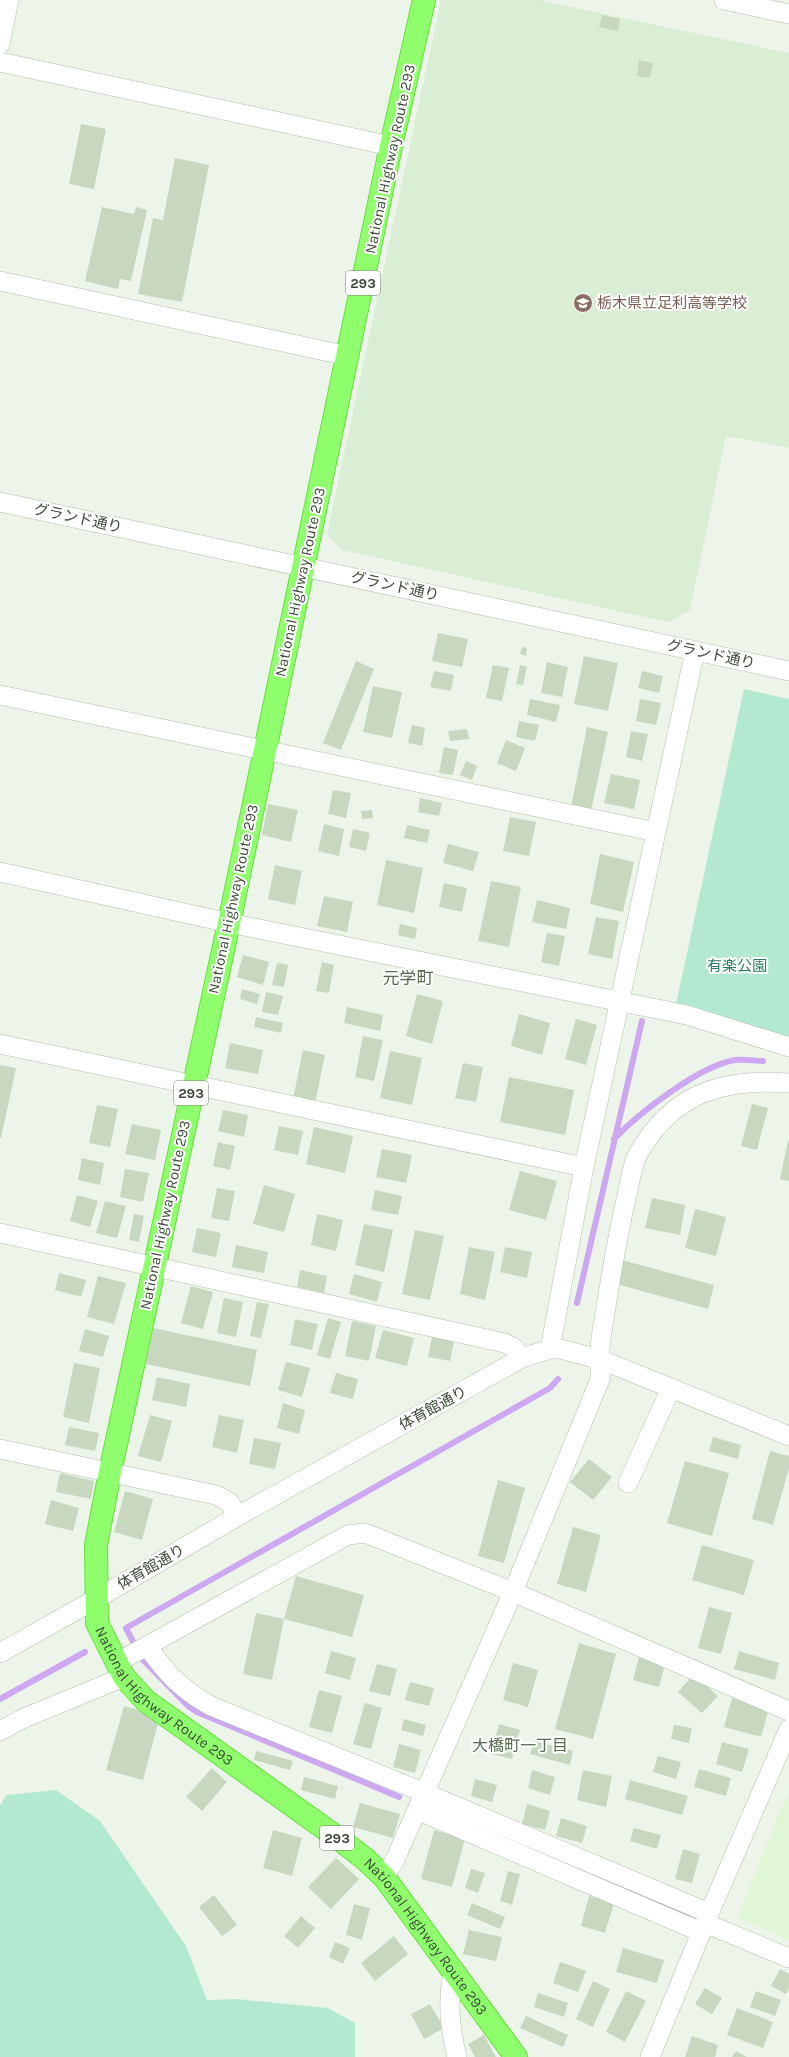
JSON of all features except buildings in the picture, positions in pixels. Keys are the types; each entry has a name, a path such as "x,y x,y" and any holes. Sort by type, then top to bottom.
{"highway":[{"name":"National Highway Route 293","path":"424,0 391,146 229,923 192,1085 110,1472 96,1545 97,1623 120,1670 146,1701 338,1838 365,1859 384,1877 516,2057"}],"street":[{"path":"0,44 9,0"},
{"path":"724,0 789,14"},
{"path":"0,62 391,146"},
{"path":"0,281 348,356"},
{"name":"グランド通り","path":"0,502 789,671"},
{"path":"550,1348 584,1167 695,651"},
{"path":"0,695 656,832"},
{"path":"0,872 229,923 687,1015 789,1048"},
{"path":"0,1044 584,1167"},
{"path":"384,1877 394,1862 513,1592 601,1377 599,1359 624,1205 636,1160 652,1134 674,1110 690,1098 712,1089 735,1083 789,1083"},
{"path":"0,1233 505,1343 514,1348 522,1358"},
{"name":"体育館通り","path":"0,1653 238,1516 522,1358 550,1348 572,1351 599,1359 789,1436"},
{"path":"628,1483 671,1388"},
{"path":"0,1449 216,1495 229,1502 238,1516"},
{"path":"0,1731 120,1670 147,1646 348,1535 365,1533 513,1592 789,1711"},
{"path":"147,1646 162,1667 187,1692 211,1706 421,1802 789,1958"},
{"path":"650,2057 705,1922 789,1729"},
{"path":"453,1973 449,2008 450,2029 457,2057"}],"shaded area":[{"name":"栃木県立足利高等学校","path":"441,0 538,0 789,53 789,448 726,436 690,610 668,622 342,550 327,534"},
{"path":"789,1789 789,1940 737,1917"}],"green space":[{"name":"有楽公園","path":"744,689 789,699 789,1039 676,1004"},
{"path":"56,1790 100,1821 186,1946 207,2000 237,1999 328,2008 355,2023 355,2057 0,2057 0,1806 6,1795"}],"waterway":[{"path":"577,1303 642,1021"},
{"path":"614,1139 654,1104 670,1092 704,1071 720,1064 735,1060 763,1061"},
{"path":"399,1797 197,1712 188,1706 142,1659 126,1628 550,1388 558,1379"},
{"path":"0,1699 85,1652"},
{"path":"561,1861 688,1915"}],"place":[{"name":"栃木県立足利高等学校","path":"583,303"}],"district":[{"name":"元学町","path":"408,978"},
{"name":"大橋町一丁目","path":"520,1745"}]}
